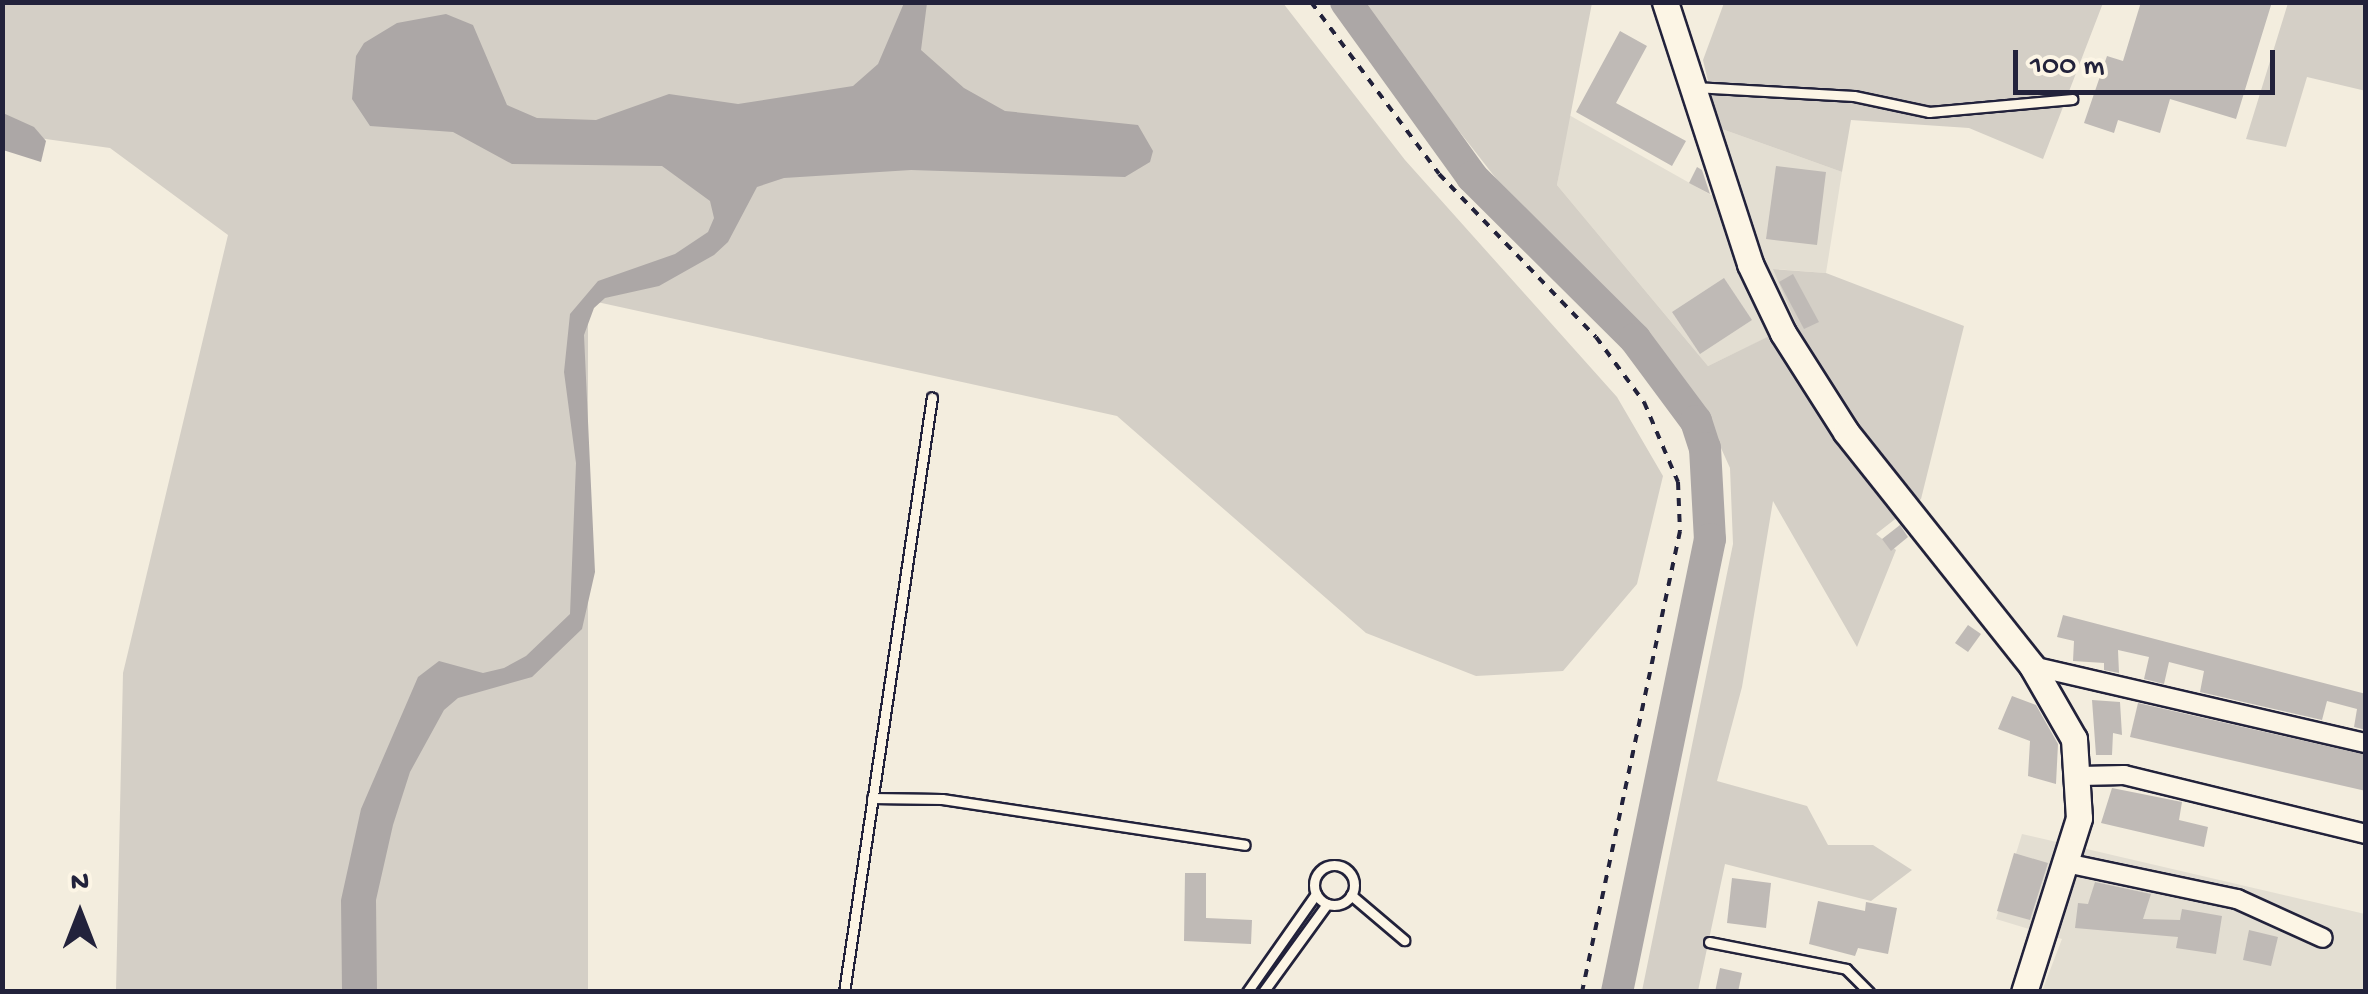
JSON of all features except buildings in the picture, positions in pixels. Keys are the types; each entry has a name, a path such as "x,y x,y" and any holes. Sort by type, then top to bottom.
{"street":[{"path":"1665,2 1750,264 1783,333 1846,432 2032,666 2074,739 2081,776 2079,818 2024,992"},
{"path":"2032,666 2366,742"},
{"path":"2081,776 2124,775 2366,834"},
{"path":"2066,863 2237,899 2322,938"}],"lane":[{"path":"1692,87 1854,96 1929,112 2072,98"},
{"path":"844,992 932,397"},
{"path":"872,798 942,799 1245,845"},
{"path":"1247,992 1316,894 1316,874 1335,864 1352,875 1352,895 1404,940"},
{"path":"1316,894 1326,904"},
{"path":"1264,992 1326,904 1352,895"},
{"path":"1709,942 1846,970 1869,992"}],"path":[{"path":"1311,2 1439,174 1596,337 1644,402 1678,482 1680,531 1582,992"}],"shaded area":[{"path":"3,3 1283,3 1405,160 1617,397 1663,476 1637,584 1563,671 1476,676 1366,633 1117,416 588,300 588,991 116,991 123,673 228,235 110,148 3,133"},
{"path":"904,3 927,3 921,50 964,88 1005,111 1138,125 1153,151 1150,162 1125,177 911,170 784,178 757,187 728,242 714,255 659,286 605,298 594,308 584,335 595,572 582,629 532,677 458,698 444,710 410,772 393,825 376,900 377,991 342,991 341,900 361,809 418,677 439,661 483,673 504,668 526,656 570,614 576,463 564,372 570,314 598,281 675,254 708,232 714,218 710,201 662,166 512,164 453,132 370,126 352,99 356,56 364,43 397,23 446,14 473,25 507,105 537,118 596,120 669,94 738,104 853,86 878,64"},
{"path":"1359,3 1592,3 1557,185 1708,366 1796,323 1773,269 1826,273 1964,326 1921,499 1876,534 1896,550 1857,647 1773,501 1742,687 1717,781 1807,806 1828,845 1873,845 1912,870 1871,901 1725,864 1698,991 1642,991 1733,544 1730,468 1703,408 1641,324 1516,204"},
{"path":"1724,3 2103,3 2043,159 1969,128 1851,120 1842,172 1719,128 1703,60"},
{"path":"2288,3 2365,3 2366,91 2307,77 2286,147 2246,139"},
{"path":"3,113 34,127 46,141 41,162 3,150"},
{"path":"1569,115 1718,199 1719,128 1842,172 1826,273 1774,269 1797,323 1708,366 1557,185"},
{"path":"2022,834 2365,914 2365,991 2042,991 2062,939 1996,919"}],"waterway":[{"path":"1346,2 1472,177 1635,339 1696,421 1705,448 1710,539 1617,992"}]}
